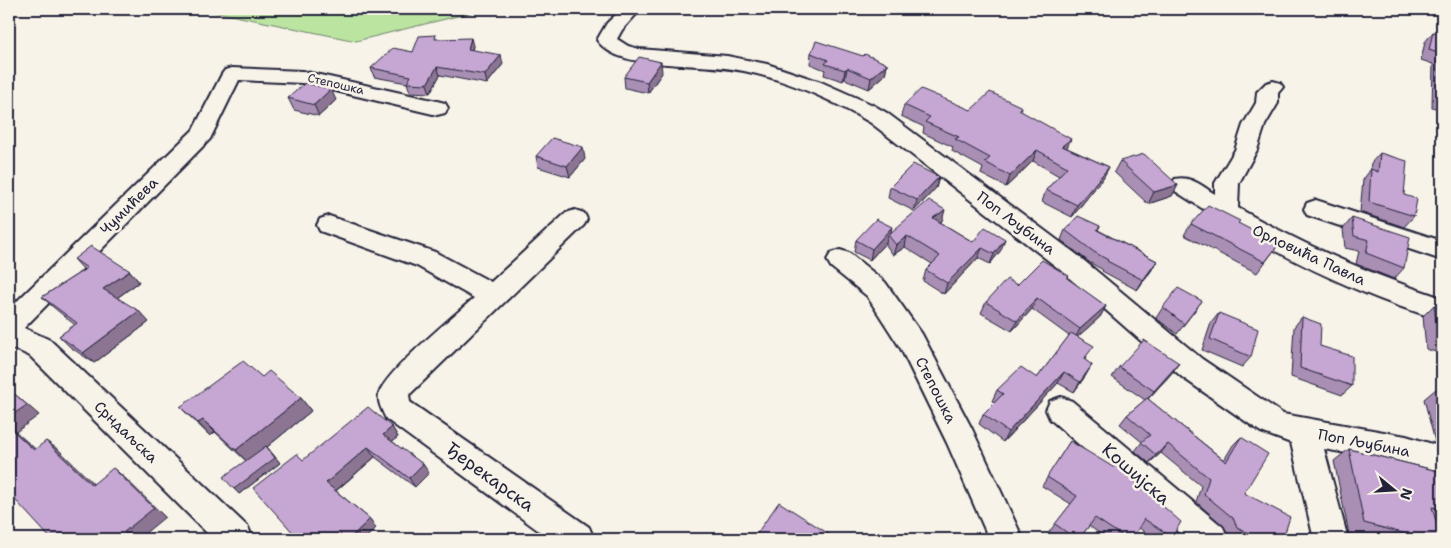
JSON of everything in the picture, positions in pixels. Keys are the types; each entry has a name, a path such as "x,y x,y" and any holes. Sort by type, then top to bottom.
{"street":[{"name":"Поп Љубина","path":"632,9 614,27 607,40 613,47 642,55 717,61 761,69 867,110 1067,261 1192,368 1272,423 1282,428 1406,450 1442,461"},
{"name":"Степошка","path":"232,74 302,77 437,108"},
{"name":"Чумићева","path":"9,326 202,134 232,74"},
{"path":"1226,213 1227,183 1246,150 1254,125 1266,103 1268,92 1274,87"},
{"name":"Орловића Павла","path":"1182,185 1226,213 1282,244 1348,275 1442,309"},
{"path":"1316,209 1442,250"},
{"path":"329,225 426,259 493,296 575,219"},
{"name":"Степошка","path":"840,260 876,289 912,342 961,439 1006,539"},
{"name":"Ђерекарска","path":"493,296 394,391 393,399 397,410 577,539"},
{"name":"Срндаљска","path":"9,339 17,337 40,348 236,539"},
{"name":"Кошијска","path":"1061,410 1211,539"},
{"path":"1304,432 1331,539"}],"green space":[{"path":"201,9 486,9 356,41"}],"building":[{"path":"1433,32 1442,34 1442,97 1440,97 1441,54 1429,50"},
{"path":"436,35 435,39 471,38 468,49 501,55 485,75 437,67 427,84 407,83 411,76 371,68 393,48 413,52 419,36"},
{"path":"816,41 863,56 865,54 887,64 871,78 847,68 845,70 825,64 828,60 811,53"},
{"path":"639,57 661,62 647,82 624,77"},
{"path":"305,83 331,89 314,105 288,98"},
{"path":"921,89 971,110 990,92 1022,107 1019,110 1071,139 1062,146 1109,167 1077,205 1046,190 1067,167 1037,150 1010,176 985,162 990,158 955,139 959,137 925,122 930,117 904,105"},
{"path":"552,138 583,147 567,166 536,156"},
{"path":"1380,153 1407,161 1404,195 1417,199 1414,216 1369,202 1371,169 1378,172"},
{"path":"1144,154 1178,185 1154,192 1120,161"},
{"path":"913,164 939,177 917,200 890,187"},
{"path":"929,200 945,210 933,218 973,242 985,227 1005,239 994,254 982,248 947,283 926,270 940,256 907,236 896,245 888,235"},
{"path":"1208,205 1279,244 1265,262 1191,224"},
{"path":"1078,216 1100,226 1097,230 1157,261 1143,280 1107,261 1065,230"},
{"path":"1352,218 1410,237 1404,268 1366,253 1369,240 1354,236"},
{"path":"876,219 892,227 872,249 856,240"},
{"path":"91,246 130,271 103,289 139,311 83,353 59,336 77,323 42,297 87,268 74,259"},
{"path":"1042,260 1069,276 1067,278 1106,306 1080,329 1037,298 1017,321 986,302 1007,279 1017,285"},
{"path":"1178,288 1202,301 1184,324 1163,307"},
{"path":"1434,305 1442,308 1442,339 1438,338"},
{"path":"1219,313 1258,329 1251,357 1210,339"},
{"path":"1302,317 1321,324 1320,346 1352,356 1352,386 1300,368"},
{"path":"1071,333 1094,346 1084,359 1092,365 1080,382 1064,372 1008,432 983,414 1003,394 997,390 1021,367 1037,378"},
{"path":"1144,340 1179,363 1154,391 1119,367"},
{"path":"243,361 262,377 269,371 301,398 236,450 203,420 198,423 180,407"},
{"path":"9,389 27,405 9,417"},
{"path":"1436,389 1442,391 1442,414"},
{"path":"1147,398 1226,462 1241,437 1268,454 1244,493 1290,517 1283,539 1260,539 1237,527 1233,518 1204,494 1209,478 1168,444 1156,455 1141,442 1150,435 1127,415"},
{"path":"368,407 392,427 383,435 423,464 409,478 368,447 326,483 370,519 349,539 295,539 296,536 253,488 297,454 303,460"},
{"path":"9,427 34,450 46,441 92,485 113,468 154,508 124,532 132,539 84,539 80,535 75,539 51,539 9,493"},
{"path":"1070,441 1113,467 1116,465 1181,522 1172,537 1144,519 1132,539 1127,539 1095,518 1079,539 1076,539 1055,524 1077,496 1047,477"},
{"path":"266,446 275,458 234,489 223,477"},
{"path":"1349,449 1442,472 1442,509 1432,507 1441,539 1426,539 1364,523"},
{"path":"779,502 832,536 830,539 753,539"}]}
